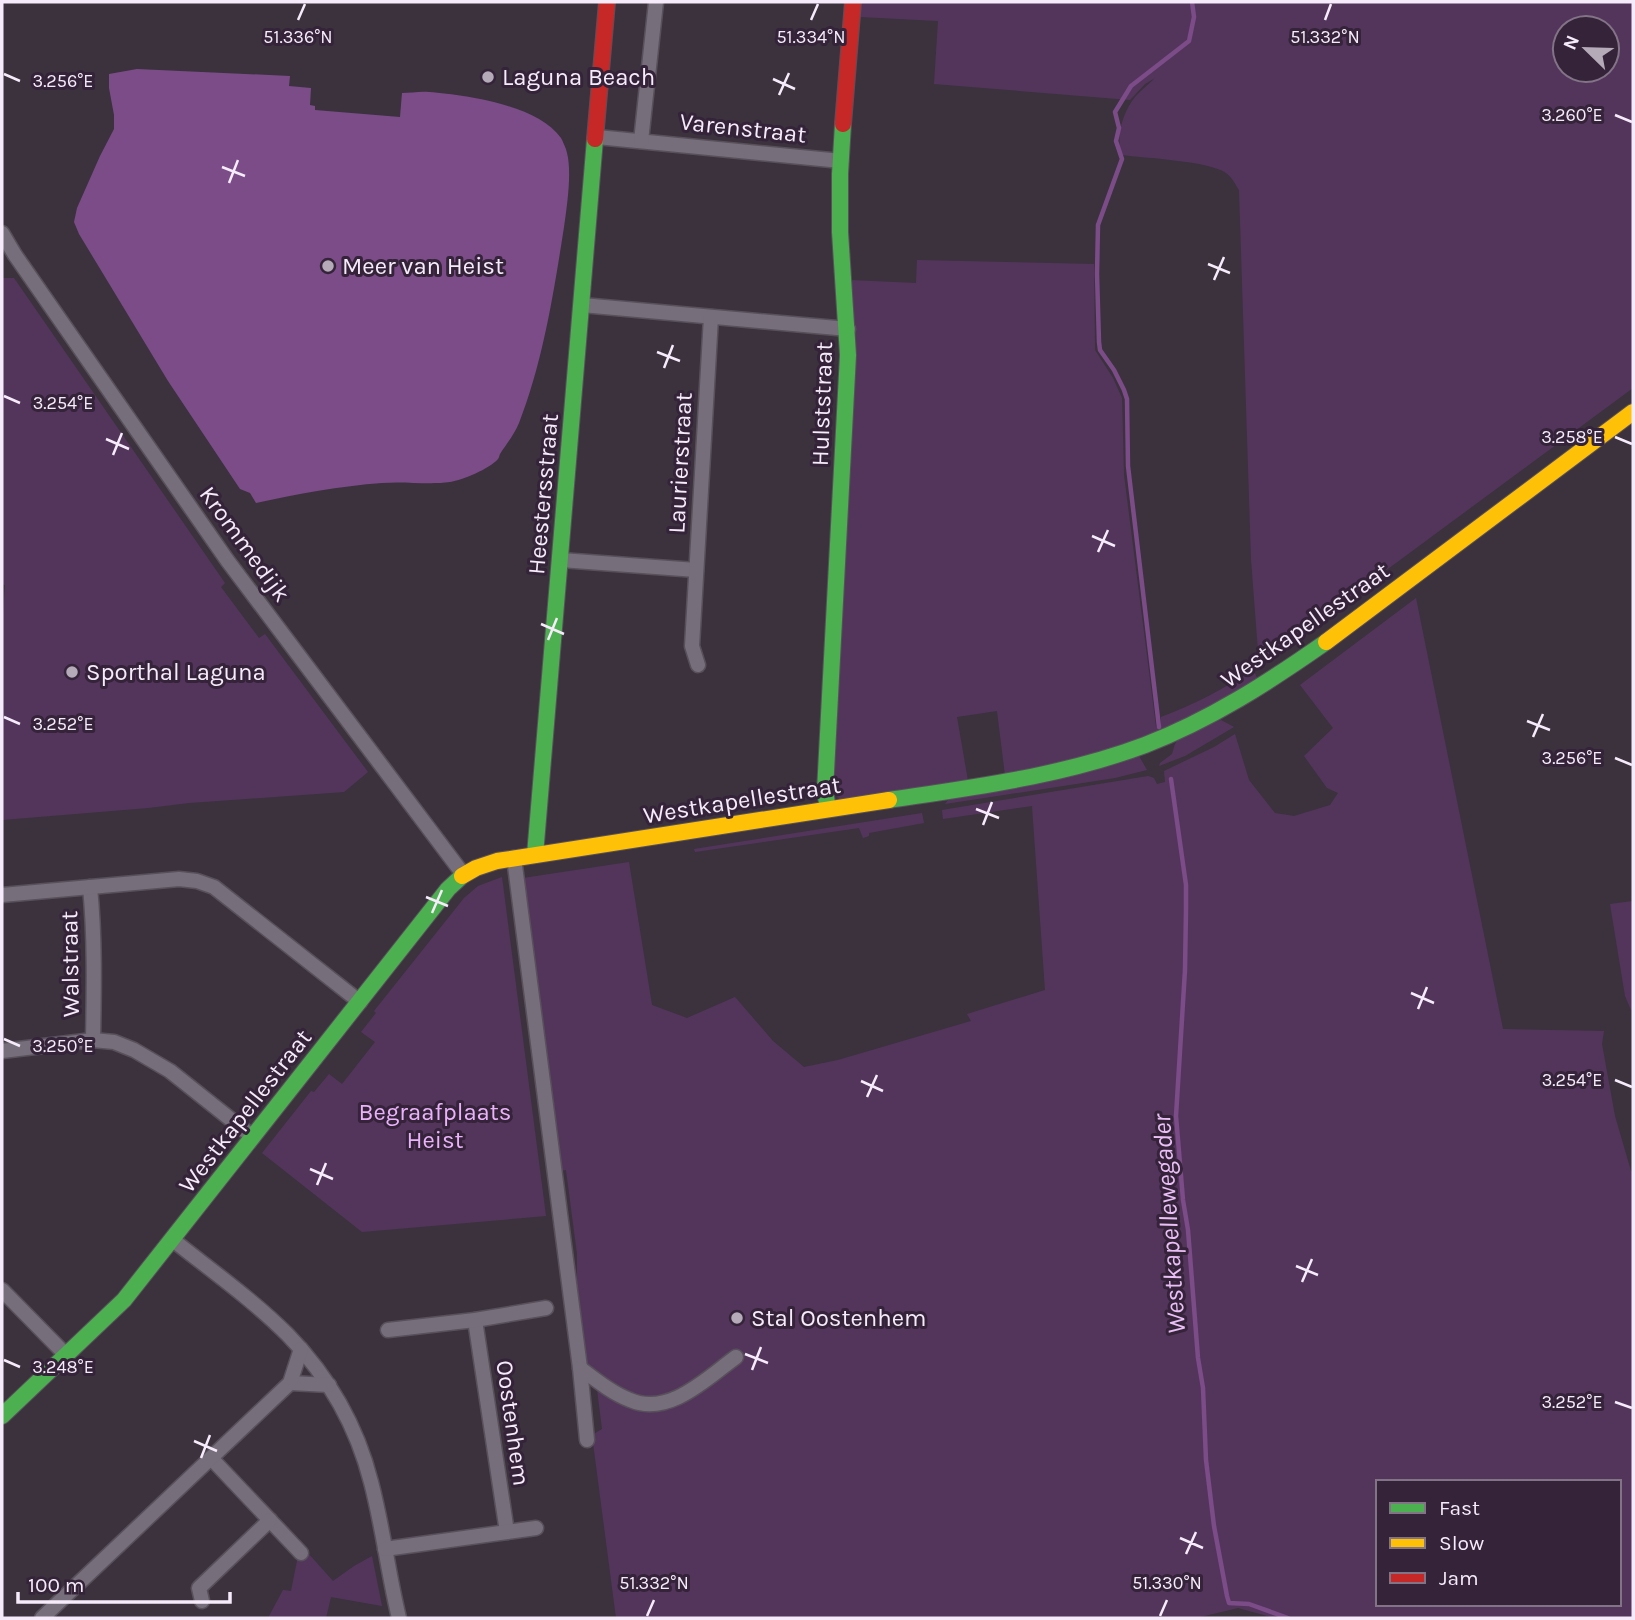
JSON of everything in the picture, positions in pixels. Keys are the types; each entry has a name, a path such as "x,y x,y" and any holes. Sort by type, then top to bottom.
{"street":[{"name":"Heestersstraat","path":"535,855 607,2"},
{"path":"597,138 642,141 656,2"},
{"name":"Hulststraat","path":"828,809 825,791 848,355 840,233 841,161 853,2"},
{"name":"Varenstraat","path":"642,141 841,161"},
{"name":"Krommedijk","path":"2,233 227,560 463,874"},
{"path":"582,305 848,329"},
{"name":"Laurierstraat","path":"698,665 692,646 711,317"},
{"name":"Westkapellestraat","path":"2,1416 124,1300 448,889 463,874 486,863 514,858 1057,771 1162,738 1228,706 1294,666 1633,412"},
{"name":"Laurierstraat","path":"561,560 696,570"},
{"path":"514,858 587,1440"},
{"path":"2,895 178,879 197,881 214,887 359,1002"},
{"name":"Walstraat","path":"90,887 93,922 93,1040"},
{"name":"Walstraat","path":"2,1051 93,1040 114,1042 155,1061 253,1137"},
{"path":"173,1240 267,1315 301,1349 329,1385 362,1451 372,1483 399,1618"},
{"path":"2,1290 66,1355"},
{"path":"388,1330 546,1308"},
{"name":"Oostenhem","path":"475,1320 506,1532"},
{"path":"42,1618 290,1383 301,1349"},
{"path":"580,1368 610,1390 633,1402 649,1405 685,1395 736,1357"},
{"path":"290,1383 329,1385"},
{"path":"211,1458 301,1553"},
{"path":"202,1601 199,1588 270,1520"},
{"path":"385,1549 536,1528"}],"green space":[{"path":"861,2 1633,2 1633,388 1259,664 1251,559 1239,190 1230,176 1218,169 1122,155 1119,140 1127,110 1135,97 1155,78 1145,84 1130,100 934,84 938,21 860,17"},
{"path":"917,260 1094,264 1095,350 1122,398 1124,475 1156,727 1161,725 1161,717 1208,696 1253,669 1258,680 1201,712 1141,739 1057,764 1005,775 997,711 957,717 968,781 842,801 832,790 850,280 916,283"},
{"path":"2,278 14,278 225,583 221,587 259,638 265,634 368,772 344,792 2,820 2,631 5,585 2,584"},
{"path":"1416,598 1503,1029 1604,1031 1602,1044 1615,1116 1633,1171 1633,1618 1275,1618 1238,1608 1196,1618 616,1618 592,1435 602,1429 597,1389 586,1379 577,1294 577,1254 566,1170 560,1171 523,878 629,862 652,1005 687,1018 735,997 773,1041 804,1067 838,1060 971,1021 967,1014 1045,990 1032,806 943,819 942,810 1148,776 1154,778 1157,784 1165,782 1164,771 1235,734 1249,780 1275,813 1294,816 1330,805 1338,793 1327,788 1304,756 1333,728 1300,685"},
{"path":"1221,720 1234,727 1185,756 1159,766 1172,754 1179,738"},
{"path":"1139,756 1147,770 1115,778 945,804 949,799"},
{"path":"922,813 924,823 869,833 869,836 863,838 859,828 695,852 694,849"},
{"name":"Begraafplaats Heist","path":"502,877 546,1216 362,1232 262,1153 311,1091 314,1092 329,1074 342,1084 375,1042 361,1032 376,1013 374,1011 464,898 478,886"},
{"path":"1633,901 1631,1010 1625,996 1610,904"},
{"path":"307,1552 333,1581 372,1556 382,1606 331,1597 326,1618 268,1618 283,1590 291,1591 298,1556"}],"shaded area":[{"name":"Meer van Heist","path":"137,69 290,76 289,86 311,88 310,105 315,106 315,110 400,117 402,93 426,92 481,99 536,117 561,138 568,161 568,189 547,326 535,376 519,423 494,463 476,474 450,482 366,484 256,503 250,493 240,489 168,381 74,222 77,208 114,129 109,74"}],"waterway":[{"name":"Westkapellewegader","path":"1159,727 1128,466 1127,399 1114,370 1100,350 1099,342 1098,225 1122,159 1116,141 1119,128 1115,112 1131,86 1189,41 1194,17 1192,2"},
{"name":"Westkapellewegader","path":"1171,779 1186,885 1185,970 1176,1116 1214,1526 1229,1603 1249,1604 1288,1618"}],"traffic: fast":[{"path":"828,809 825,791 848,355 840,232 843,124"},
{"path":"535,855 595,139"},
{"path":"889,800 1051,773 1145,745 1193,724 1238,699 1326,642"},
{"path":"2,1416 124,1300 448,889 462,876"}],"traffic: slow":[{"path":"1326,642 1633,412"},
{"path":"462,876 497,861 889,800"}],"traffic: jam":[{"path":"595,139 607,2"},
{"path":"843,124 853,2"}],"place":[{"name":"Laguna Beach","path":"488,77"},
{"name":"Meer van Heist","path":"328,266"},
{"name":"Sporthal Laguna","path":"72,672"},
{"name":"Stal Oostenhem","path":"737,1318"}]}
